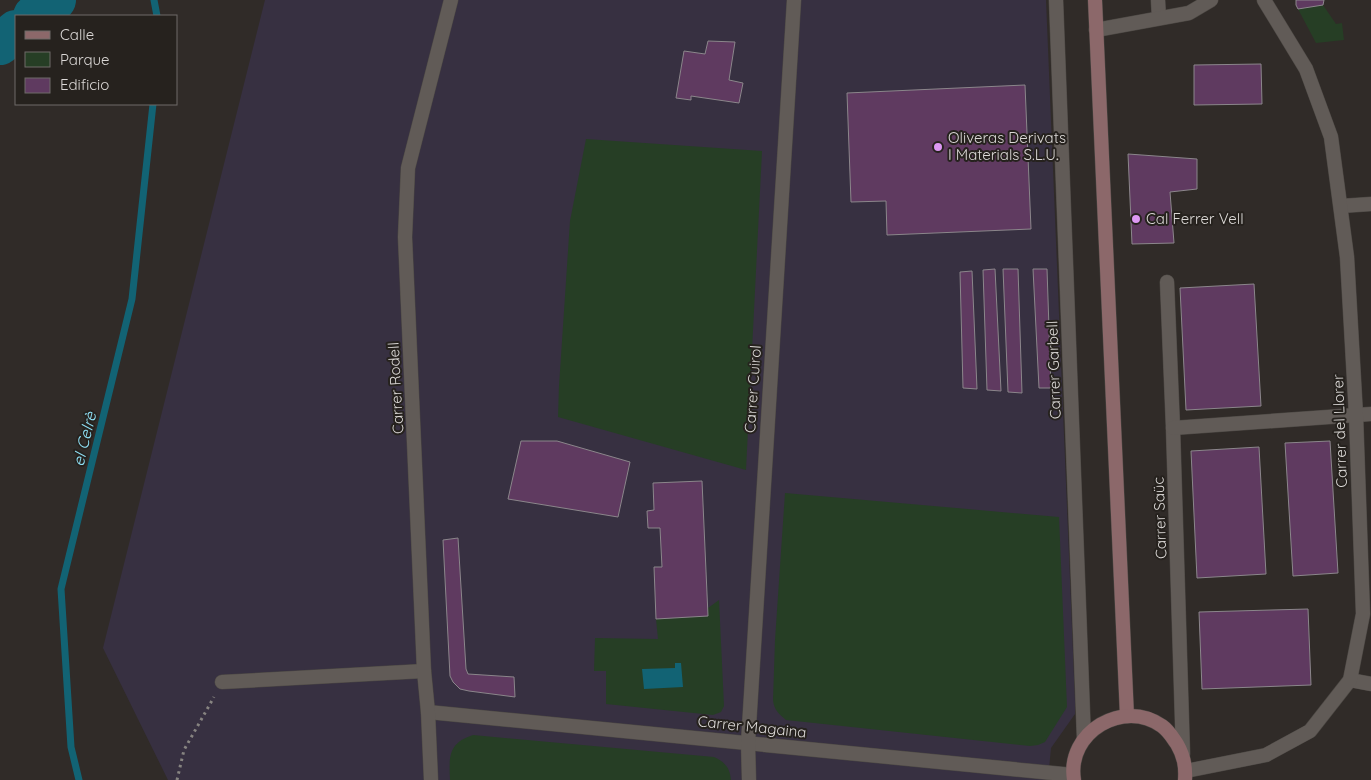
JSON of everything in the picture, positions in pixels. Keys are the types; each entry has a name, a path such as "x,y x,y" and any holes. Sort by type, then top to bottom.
{"main road":[{"path":"1095,0 1127,716"},
{"path":"1074,777 1076,756 1079,746 1084,739 1092,730 1103,723 1127,716 1150,720 1162,725 1170,733 1183,754 1185,776"}],"street":[{"name":"Carrer Rodell","path":"431,780 424,671 405,237 408,168 451,0"},
{"name":"Carrer Cuirol","path":"750,780 748,743 794,0"},
{"name":"Carrer Garbell","path":"1056,0 1084,739"},
{"path":"1158,0 1158,18"},
{"path":"1096,30 1189,13 1211,0"},
{"name":"Carrer del Llorer","path":"1185,776 1266,755 1310,731 1350,680 1363,614 1356,415 1347,256 1332,137 1306,69 1264,0"},
{"path":"1340,206 1371,204"},
{"name":"Carrer Saüc","path":"1167,282 1174,428 1183,754"},
{"path":"1174,428 1371,414"},
{"path":"222,682 424,671"},
{"path":"1350,680 1371,684"},
{"name":"Carrer Magaina","path":"428,712 1074,777"}],"path":[{"path":"177,780 184,750 222,682"}],"shaded area":[{"path":"265,0 1046,0 1075,701 1075,714 1051,748 1048,780 168,780 103,648"}],"green space":[{"path":"1323,5 1336,24 1342,23 1344,40 1316,43 1298,9"},
{"path":"586,139 762,151 746,470 558,417 570,221"},
{"path":"785,493 1059,517 1067,707 1045,742 1030,746 786,720 781,716 773,700"},
{"path":"719,600 724,706 721,712 713,715 606,704 606,671 594,671 595,638 658,639 656,619 708,616 708,608"},
{"path":"473,735 714,757 726,766 731,780 450,780 450,758 454,747 465,738"}],"water":[{"path":"675,663 681,663 683,687 644,689 642,669 675,668"}],"building":[{"path":"1296,0 1324,0 1323,5 1298,9"},
{"path":"708,41 735,42 729,80 743,83 739,103 691,96 691,100 676,98 684,51 705,54"},
{"path":"1261,64 1262,104 1194,105 1194,65"},
{"name":"Oliveras Derivats I Materials S.L.U.","path":"1025,85 1031,229 887,235 886,201 851,202 847,93"},
{"path":"1128,154 1197,159 1197,189 1170,192 1174,243 1132,244"},
{"path":"995,269 1001,391 987,390 983,270"},
{"path":"1003,269 1018,269 1022,393 1008,392"},
{"path":"1033,269 1047,269 1051,388 1039,388"},
{"path":"972,271 977,389 963,388 960,272"},
{"path":"1254,284 1261,406 1186,410 1180,288"},
{"path":"521,441 557,441 630,462 618,517 508,499"},
{"path":"1330,441 1338,573 1293,576 1285,443"},
{"path":"1259,447 1266,574 1197,578 1191,451"},
{"path":"702,481 708,616 656,619 654,567 662,567 660,528 648,528 647,511 654,510 653,483"},
{"path":"458,538 466,669 468,674 514,677 515,697 460,689 450,676 443,540"},
{"path":"1308,609 1311,685 1202,689 1199,612"}],"waterway":[{"path":"35,15 55,0"},
{"name":"el Celrè","path":"154,0 157,15"},
{"path":"0,44 15,32"},
{"name":"el Celrè","path":"79,780 71,747 61,589 132,299 153,105"}],"place":[{"name":"Oliveras Derivats I Materials S.L.U.","path":"938,147"},
{"name":"Cal Ferrer Vell","path":"1136,219"}]}
